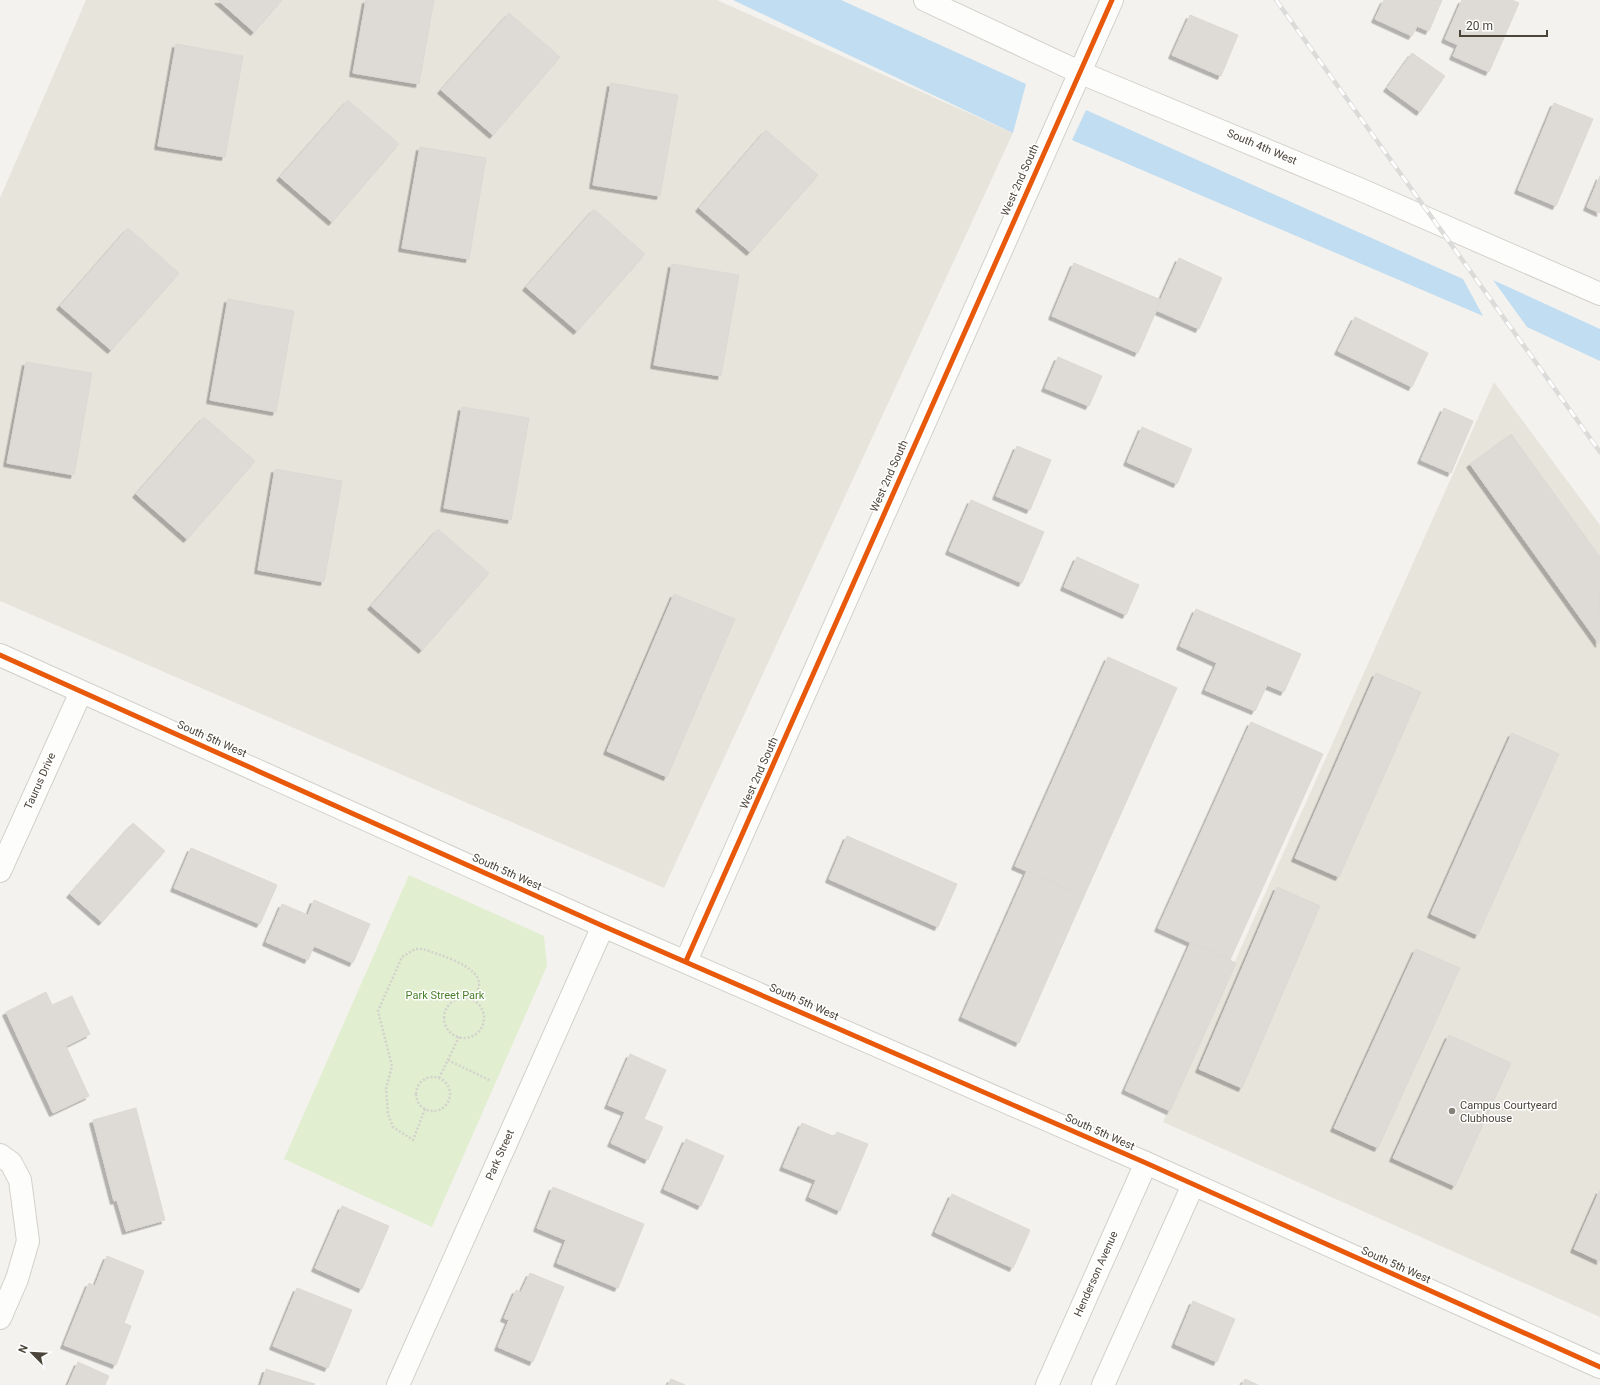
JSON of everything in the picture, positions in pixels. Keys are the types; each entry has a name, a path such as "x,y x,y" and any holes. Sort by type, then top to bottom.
{"street":[{"name":"South 4th West","path":"925,0 1079,72 1364,190 1600,294"},
{"name":"West 2nd South","path":"686,961 1112,0"},
{"name":"South 5th West","path":"0,655 603,926 1146,1163 1600,1367"},
{"name":"Taurus Drive","path":"0,871 81,692"},
{"name":"Park Street","path":"398,1385 603,926"},
{"path":"0,1154 11,1163 20,1180 28,1241 17,1279 0,1318"},
{"name":"Henderson Avenue","path":"1047,1385 1146,1163"},
{"path":"1103,1385 1193,1185"}],"path":[{"path":"425,1109 413,1140 393,1127 388,1114 386,1089 392,1066 378,1011 402,957 415,949 423,949 470,968 477,974 479,985 472,999"},
{"path":"460,998 472,999 482,1008 484,1021 478,1033 472,1036 458,1037 452,1034 445,1024 446,1010 454,1001 460,998"},
{"path":"439,1078 458,1037"},
{"path":"448,1060 491,1081"},
{"path":"428,1077 439,1078 444,1081 450,1090 449,1101 441,1109 436,1111 425,1109 420,1106 415,1095 418,1084 428,1077"}],"shaded area":[{"path":"86,0 717,0 1013,133 664,888 0,601 0,198"},
{"path":"1494,382 1600,525 1600,1317 1163,1122"}],"green space":[{"name":"Park Street Park","path":"409,875 544,936 547,966 432,1227 284,1159"}],"water":[{"path":"733,0 841,0 1026,84 1013,133"},
{"path":"1086,110 1463,279 1483,316 1072,140"},
{"path":"1493,280 1600,329 1600,361 1527,327"}],"building":[{"path":"218,0 282,0 254,32"},
{"path":"366,0 434,0 419,84 353,73"},
{"path":"1384,0 1442,0 1429,31 1417,26 1412,36 1375,19"},
{"path":"1462,0 1512,0 1519,3 1489,72 1453,56 1458,45 1445,39"},
{"path":"509,13 560,57 493,135 441,90"},
{"path":"1190,15 1238,35 1221,76 1172,55"},
{"path":"176,44 243,56 225,157 158,146"},
{"path":"1412,53 1445,76 1420,112 1387,88"},
{"path":"611,83 678,95 660,196 593,185"},
{"path":"348,100 399,144 332,222 280,177"},
{"path":"1554,103 1593,119 1556,206 1518,190"},
{"path":"766,130 818,175 750,252 699,208"},
{"path":"420,147 486,158 469,259 402,248"},
{"path":"1600,176 1600,213 1587,207"},
{"path":"594,209 645,254 577,331 526,287"},
{"path":"128,228 179,273 111,350 60,306"},
{"path":"1179,258 1222,278 1199,329 1156,310"},
{"path":"1074,263 1161,300 1138,353 1052,316"},
{"path":"672,264 739,275 721,376 654,365"},
{"path":"228,299 294,311 276,412 210,400"},
{"path":"1355,317 1428,353 1412,387 1338,351"},
{"path":"1058,357 1102,376 1089,406 1045,388"},
{"path":"26,362 92,373 74,475 7,463"},
{"path":"462,407 529,418 511,520 444,508"},
{"path":"1444,408 1473,421 1451,473 1421,460"},
{"path":"204,417 255,461 187,539 136,494"},
{"path":"1142,427 1192,449 1177,484 1127,462"},
{"path":"1511,434 1600,557 1599,644 1470,464"},
{"path":"1017,446 1051,460 1030,510 996,496"},
{"path":"275,469 342,481 324,582 258,570"},
{"path":"971,500 1044,532 1022,583 949,551"},
{"path":"438,529 489,573 422,650 371,606"},
{"path":"1077,557 1139,585 1126,615 1064,587"},
{"path":"674,594 735,619 667,777 607,751"},
{"path":"1196,609 1301,654 1284,692 1267,685 1255,711 1205,690 1217,663 1180,646"},
{"path":"1108,657 1177,688 1084,896 1015,866"},
{"path":"1376,673 1421,692 1339,877 1295,858"},
{"path":"1251,722 1323,754 1230,960 1158,928"},
{"path":"1512,733 1559,754 1478,935 1431,914"},
{"path":"133,823 165,851 102,922 70,894"},
{"path":"847,836 957,884 938,927 829,879"},
{"path":"191,848 277,885 260,924 174,888"},
{"path":"1027,871 1084,896 1019,1043 962,1017"},
{"path":"1277,887 1320,906 1242,1088 1199,1069"},
{"path":"314,900 370,924 353,963 314,946 308,960 266,942 282,904 308,915"},
{"path":"1191,942 1236,963 1170,1111 1125,1090"},
{"path":"1416,949 1460,968 1378,1148 1334,1128"},
{"path":"46,992 52,1005 72,996 90,1034 66,1046 89,1096 53,1113 6,1012"},
{"name":"Campus Courtyeard Clubhouse","path":"1449,1035 1511,1063 1455,1186 1393,1158"},
{"path":"630,1054 666,1070 644,1119 663,1127 648,1160 611,1143 625,1112 608,1105"},
{"path":"136,1108 165,1220 126,1231 117,1200 114,1201 93,1120"},
{"path":"802,1123 835,1137 837,1132 868,1144 840,1211 809,1197 816,1180 783,1167"},
{"path":"686,1139 724,1156 701,1206 664,1189"},
{"path":"553,1187 644,1224 618,1288 557,1263 566,1240 537,1228"},
{"path":"1600,1190 1600,1261 1574,1249"},
{"path":"952,1194 1030,1230 1013,1268 935,1232"},
{"path":"342,1206 389,1226 362,1289 315,1268"},
{"path":"107,1256 144,1271 124,1323 131,1326 116,1365 64,1345 89,1283 95,1286"},
{"path":"530,1273 564,1287 533,1362 498,1347 509,1320 504,1318 516,1290 521,1292"},
{"path":"297,1288 352,1310 328,1368 273,1346"},
{"path":"1193,1301 1235,1319 1217,1362 1175,1344"},
{"path":"78,1362 109,1376 105,1385 68,1385"},
{"path":"266,1369 315,1384 261,1385"},
{"path":"671,1379 685,1385 668,1385"},
{"path":"1245,1379 1258,1385 1242,1385"}],"railway":[{"path":"1276,0 1600,452"}],"cycle path":[{"path":"686,961 1112,0"},
{"path":"0,655 603,926 1146,1163 1600,1367"}],"place":[{"name":"Campus Courtyeard Clubhouse","path":"1452,1111"}]}
